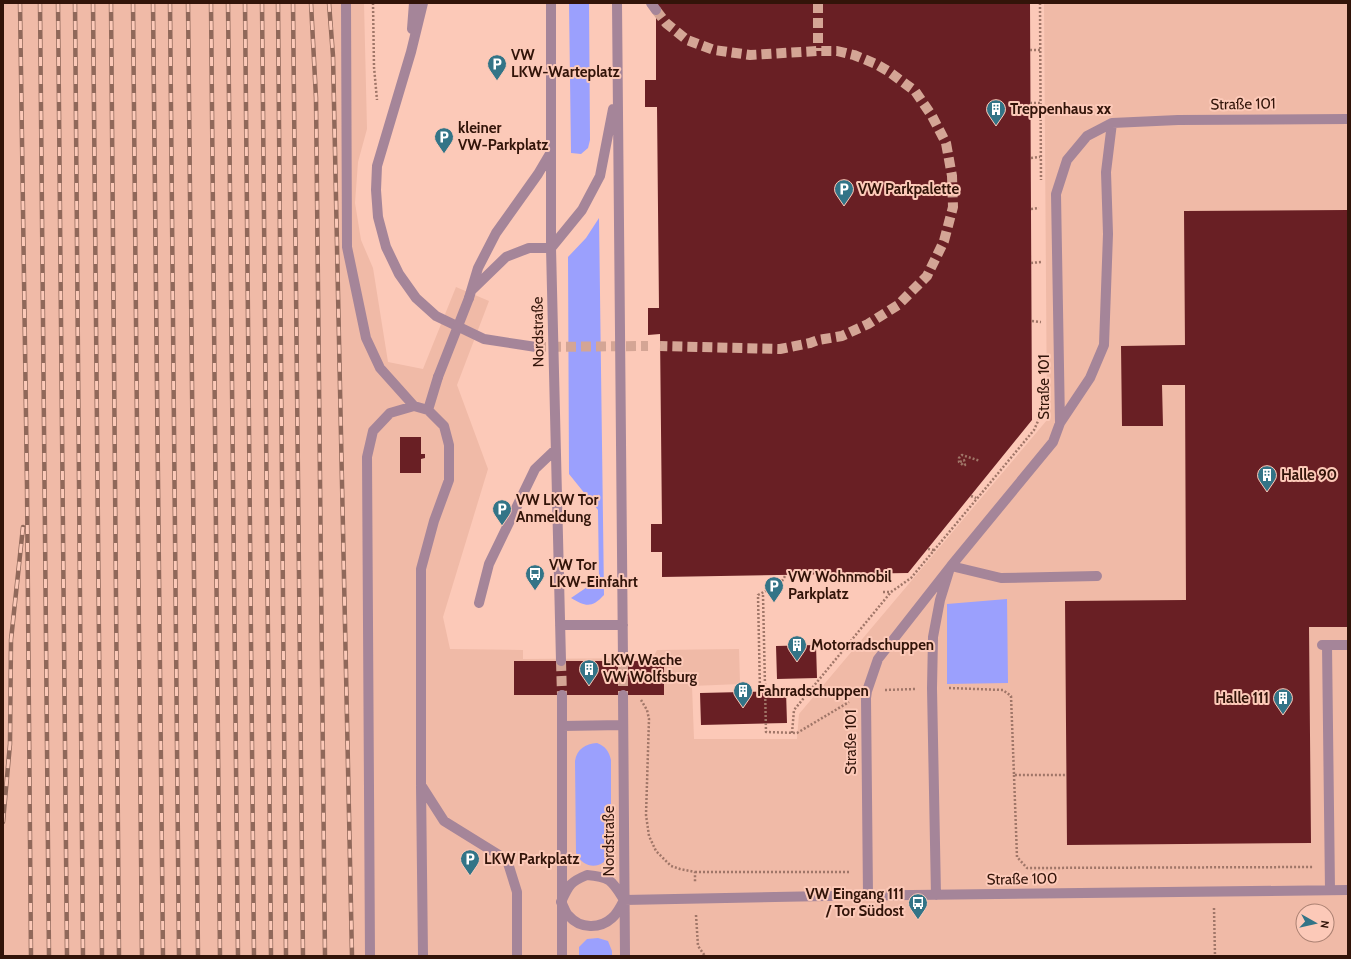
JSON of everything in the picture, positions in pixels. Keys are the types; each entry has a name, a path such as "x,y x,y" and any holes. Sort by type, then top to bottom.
{"street":[{"path":"346,3 347,247 366,338 380,368 414,406"},
{"path":"411,52 414,3"},
{"path":"423,3 411,52 377,166 376,190 378,217 386,247 399,274 416,298 436,316 484,339 536,347"},
{"name":"Nordstraße","path":"551,3 551,248 561,661"},
{"path":"617,3 622,625 624,661"},
{"path":"470,294 506,257 529,248 551,248 582,210 600,176 617,89"},
{"name":"Straße 101","path":"868,895 866,698 878,659 951,566 1053,442 1060,423 1056,194 1067,160 1087,136 1112,122 1348,119"},
{"path":"1060,423 1090,378 1104,345 1108,234 1106,172 1112,122"},
{"path":"428,410 438,377 470,294 478,268 496,233 538,174 551,152"},
{"path":"370,956 367,458 373,431 390,412 414,406 428,410 444,426 449,445 449,480 434,521 421,569 423,956"},
{"path":"479,603 489,564 535,468 556,449"},
{"path":"936,894 932,688 933,637 940,600 951,566 1001,578 1096,576"},
{"path":"560,625 622,625"},
{"path":"1330,890 1324,645 1348,645"},
{"path":"562,695 562,956"},
{"name":"Nordstraße","path":"624,695 625,956"},
{"path":"562,726 623,725"},
{"path":"422,785 444,821 507,860 517,892 517,956"},
{"path":"587,875 603,876 614,884 624,900 613,917 602,925 590,927 578,923 569,917 561,902 573,881 587,875"},
{"name":"Straße 100","path":"624,900 936,894 1348,890"}],"path":[{"path":"373,3 374,67 378,102"},
{"path":"1040,3 1041,186"},
{"path":"1030,50 1040,50"},
{"path":"1030,103 1040,103"},
{"path":"1031,158 1040,157"},
{"path":"1031,209 1041,208"},
{"path":"1031,263 1041,262 1041,269"},
{"path":"1041,314 1042,330"},
{"path":"1032,321 1042,322"},
{"path":"792,733 794,710 891,592 911,578 1034,430 1038,421 1041,405"},
{"path":"960,462 964,460 965,465 959,462 959,458 962,455 980,461"},
{"path":"971,496 976,498"},
{"path":"928,549 935,550"},
{"path":"760,691 758,595 781,583 785,576"},
{"path":"883,592 891,592"},
{"path":"763,595 766,732"},
{"path":"640,697 648,710 649,719 646,814 649,836 656,851 671,866 695,872 867,872"},
{"path":"1014,775 1016,857 1027,868 1314,867"},
{"path":"695,872 698,946 705,956"},
{"path":"1213,891 1215,956"}],"shaded area":[{"path":"3,3 364,3 367,129 358,162 355,203 361,240 373,268 388,362 423,369 456,287 489,301 457,385 488,469 443,617 450,649 523,650 523,659 653,658 657,650 739,649 740,684 692,686 694,739 797,739 799,714 1047,420 1044,3 1348,3 1348,956 3,956"},
{"path":"569,3 589,3 590,140 588,148 581,154 571,153"},
{"path":"599,218 604,595 596,602 589,605 571,598 599,579 598,510 569,474 568,257 586,238"},
{"path":"1007,599 1008,683 947,684 947,604"},
{"path":"597,743 606,749 611,760 611,853 603,862 594,866 584,863 576,853 575,761 582,748"},
{"path":"598,938 608,941 612,951 612,956 579,956 579,947 587,939"}],"building":[{"name":"VW Parkpalette","path":"656,3 1030,3 1032,420 908,573 662,577 662,552 651,552 651,524 662,524 660,334 648,335 648,308 659,308 657,107 645,107 645,80 656,80"},
{"path":"1348,210 1348,627 1309,627 1311,843 1067,845 1065,601 1186,600 1185,385 1162,385 1163,426 1122,426 1121,346 1185,345 1184,211"},
{"path":"400,437 421,437 421,454 425,454 425,458 421,459 421,473 400,473"},
{"name":"Motorradschuppen","path":"816,645 817,678 777,679 776,646"},
{"name":"LKW Wache VW Wolfsburg","path":"514,661 664,661 664,695 514,695"},
{"name":"Fahrradschuppen","path":"786,691 787,723 701,725 700,693"}],"tunnel":[{"path":"818,3 818,51"},
{"path":"656,10 666,23 687,40 714,50 750,55 837,51 854,55 876,64 888,71 915,91 932,116 946,143 952,176 953,207 944,241 927,276 898,305 868,324 842,336 780,349 660,346"},
{"path":"536,347 648,346"},
{"path":"561,661 562,695"},
{"path":"623,661 623,695"}],"railway":[{"path":"20,3 27,485 31,956"},
{"path":"40,3 49,956"},
{"path":"58,3 67,956"},
{"path":"75,3 83,956"},
{"path":"93,3 102,956"},
{"path":"111,3 119,956"},
{"path":"133,3 142,956"},
{"path":"153,3 163,956"},
{"path":"170,3 179,956"},
{"path":"188,3 198,956"},
{"path":"211,3 220,956"},
{"path":"228,3 238,956"},
{"path":"245,3 254,956"},
{"path":"262,3 271,956"},
{"path":"278,3 286,956"},
{"path":"293,3 303,956"},
{"path":"311,3 316,98 325,956"},
{"path":"329,3 333,56 352,956"},
{"path":"3,822 10,744 11,640 23,527"}],"place":[{"name":"VW LKW-Warteplatz","path":"497,81"},
{"name":"Treppenhaus xx","path":"996,126"},
{"name":"kleiner VW-Parkplatz","path":"444,154"},
{"name":"VW Parkpalette","path":"844,206"},
{"name":"Halle 90","path":"1267,492"},
{"name":"VW LKW Tor Anmeldung","path":"502,526"},
{"name":"VW Tor LKW-Einfahrt","path":"535,591"},
{"name":"VW Wohnmobil Parkplatz","path":"774,603"},
{"name":"Motorradschuppen","path":"797,662"},
{"name":"LKW Wache VW Wolfsburg","path":"589,686"},
{"name":"Fahrradschuppen","path":"743,708"},
{"name":"Halle 111","path":"1283,715"},
{"name":"LKW Parkplatz","path":"470,876"},
{"name":"VW Eingang 111 / Tor Südost","path":"918,920"}]}
